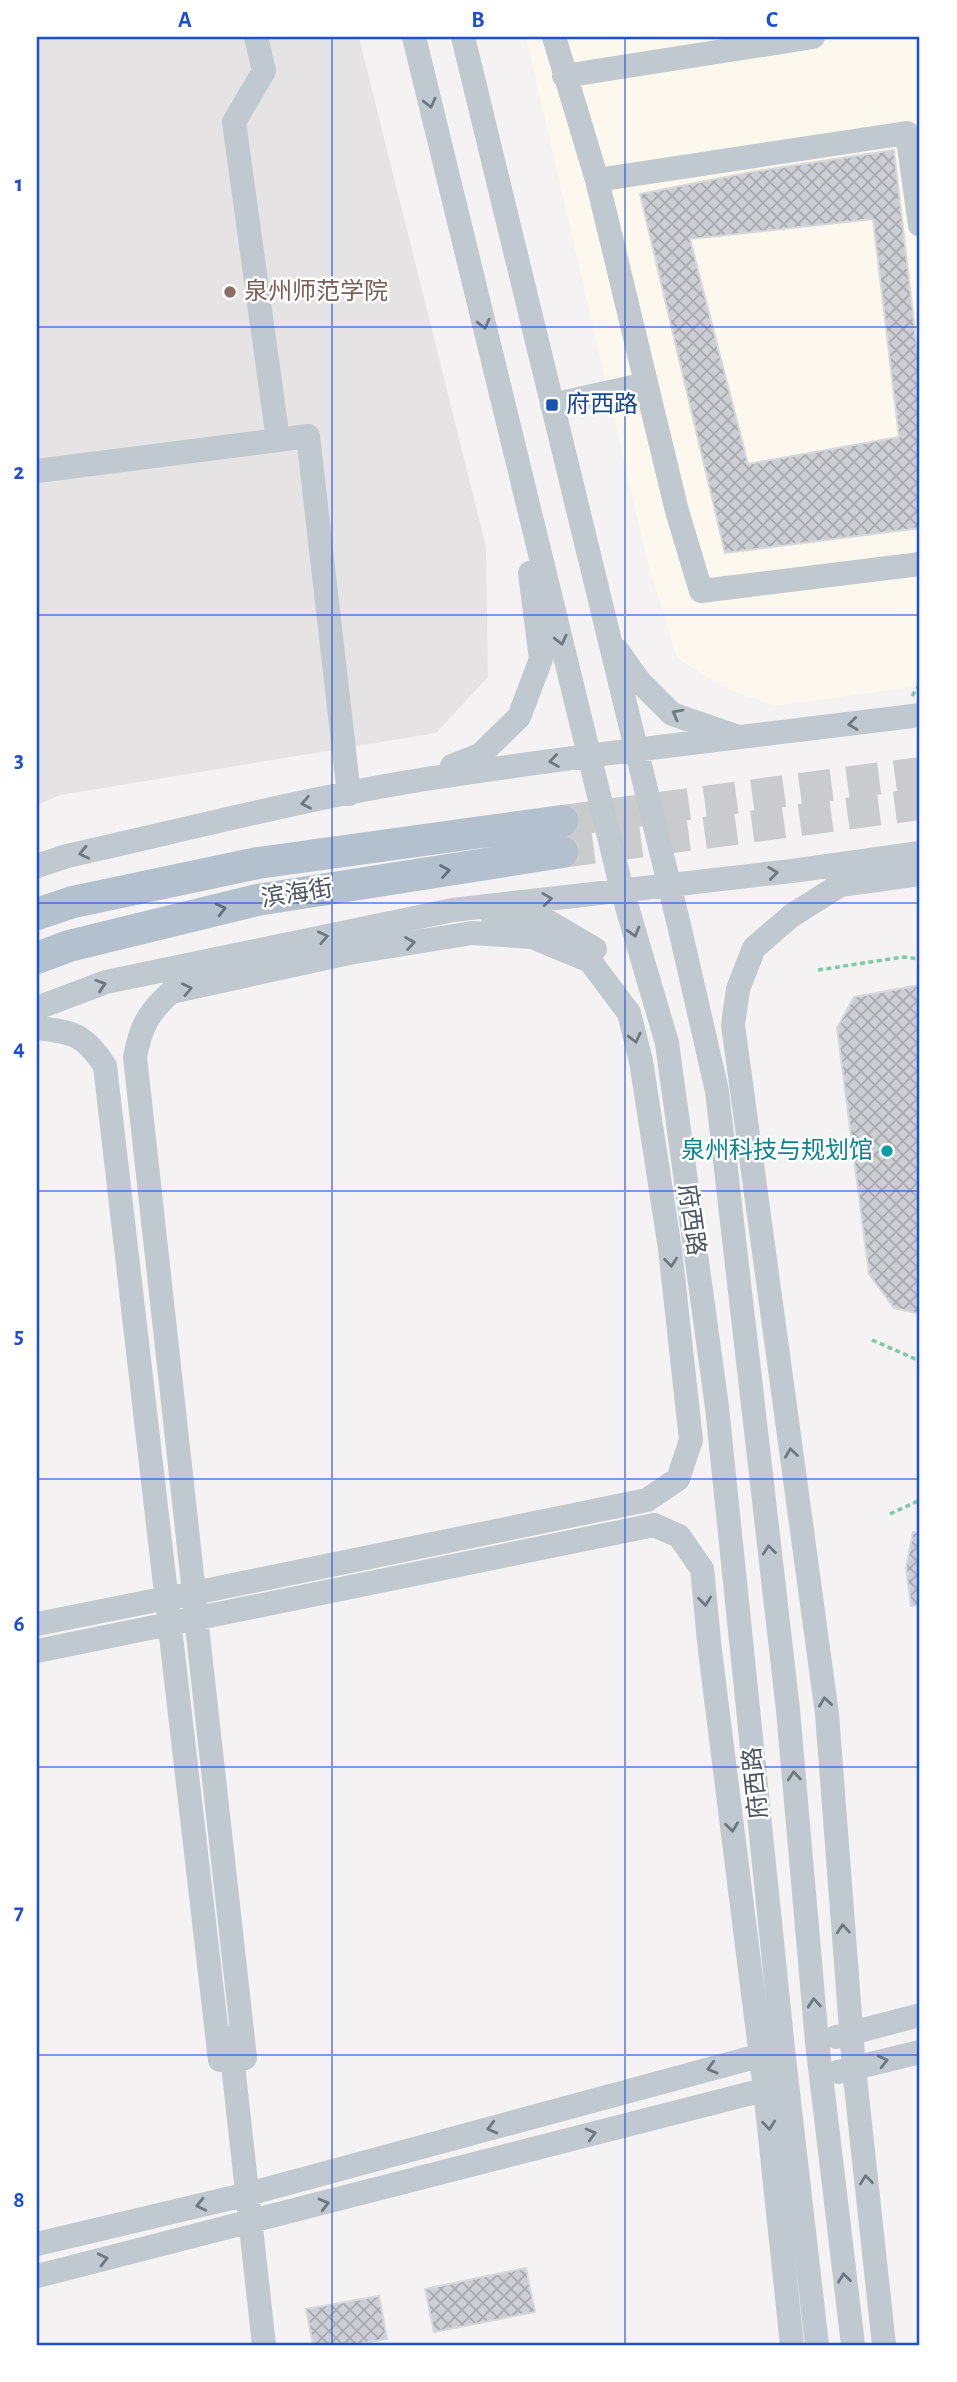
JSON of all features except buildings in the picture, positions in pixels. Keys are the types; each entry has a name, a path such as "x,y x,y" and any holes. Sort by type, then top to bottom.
{"main road":[{"name":"滨海街","path":"37,914 74,901 258,863 562,821"},
{"name":"滨海街","path":"37,958 69,946 257,900 562,852"}],"street":[{"path":"256,37 264,71 234,122 278,440"},
{"name":"府西路","path":"414,37 622,890 667,1043 717,1407 737,1599 772,2052 817,2345"},
{"name":"府西路","path":"463,37 717,1091 788,1710 817,2042 853,2345"},
{"path":"554,37 597,180 677,511 701,591 920,564"},
{"path":"564,76 813,37"},
{"path":"597,180 907,133 920,225"},
{"path":"552,405 646,384"},
{"path":"37,471 308,436 349,794"},
{"path":"418,780 480,755 519,717 541,659 516,458"},
{"path":"610,640 639,681 672,714 740,738"},
{"path":"37,866 160,835 418,780 589,755 920,715"},
{"path":"37,1010 106,982 453,910 920,853"},
{"path":"717,1091 717,1020 724,989 743,941 841,864"},
{"path":"884,2345 854,2068 827,1714 733,1025 738,989 754,948 791,916 840,885 920,874"},
{"path":"453,910 548,922 597,950 628,983 667,1043"},
{"path":"37,1640 182,1608 647,1500 678,1479 691,1440 670,1249 641,1061 629,1013 590,961 532,937 472,933 349,953 172,992 155,1007 140,1031 135,1057 182,1608 220,2064"},
{"path":"166,970 144,996 130,1028 121,1063 264,2345"},
{"path":"37,1010 71,1018 100,1034 121,1063"},
{"path":"37,1028 65,1031 92,1045 105,1066 245,2058"},
{"path":"37,1651 182,1608 657,1511 685,1484 717,1407"},
{"path":"657,1511 686,1528 710,1553 737,1599"},
{"path":"37,1624 182,1608 654,1525 679,1536 702,1569 710,1651 772,2052"},
{"path":"37,2244 248,2194 772,2052 920,2015"},
{"path":"37,2276 776,2086 920,2052"},
{"path":"776,2086 792,2345"}],"path":[{"path":"818,970 902,957 920,959"},
{"path":"872,1340 920,1360"},
{"path":"890,1514 920,1500"}],"shaded area":[{"name":"泉州师范学院","path":"37,37 359,37 486,547 488,677 436,733 60,795 37,805"},
{"path":"526,37 920,37 920,686 774,706 721,686 677,658 647,560"}],"tunnel":[{"path":"562,821 920,773"},
{"path":"562,852 920,804"}],"place":[{"name":"泉州师范学院","path":"230,292"},
{"name":"府西路","path":"552,405"},
{"name":"泉州科技与规划馆","path":"887,1151"}]}
